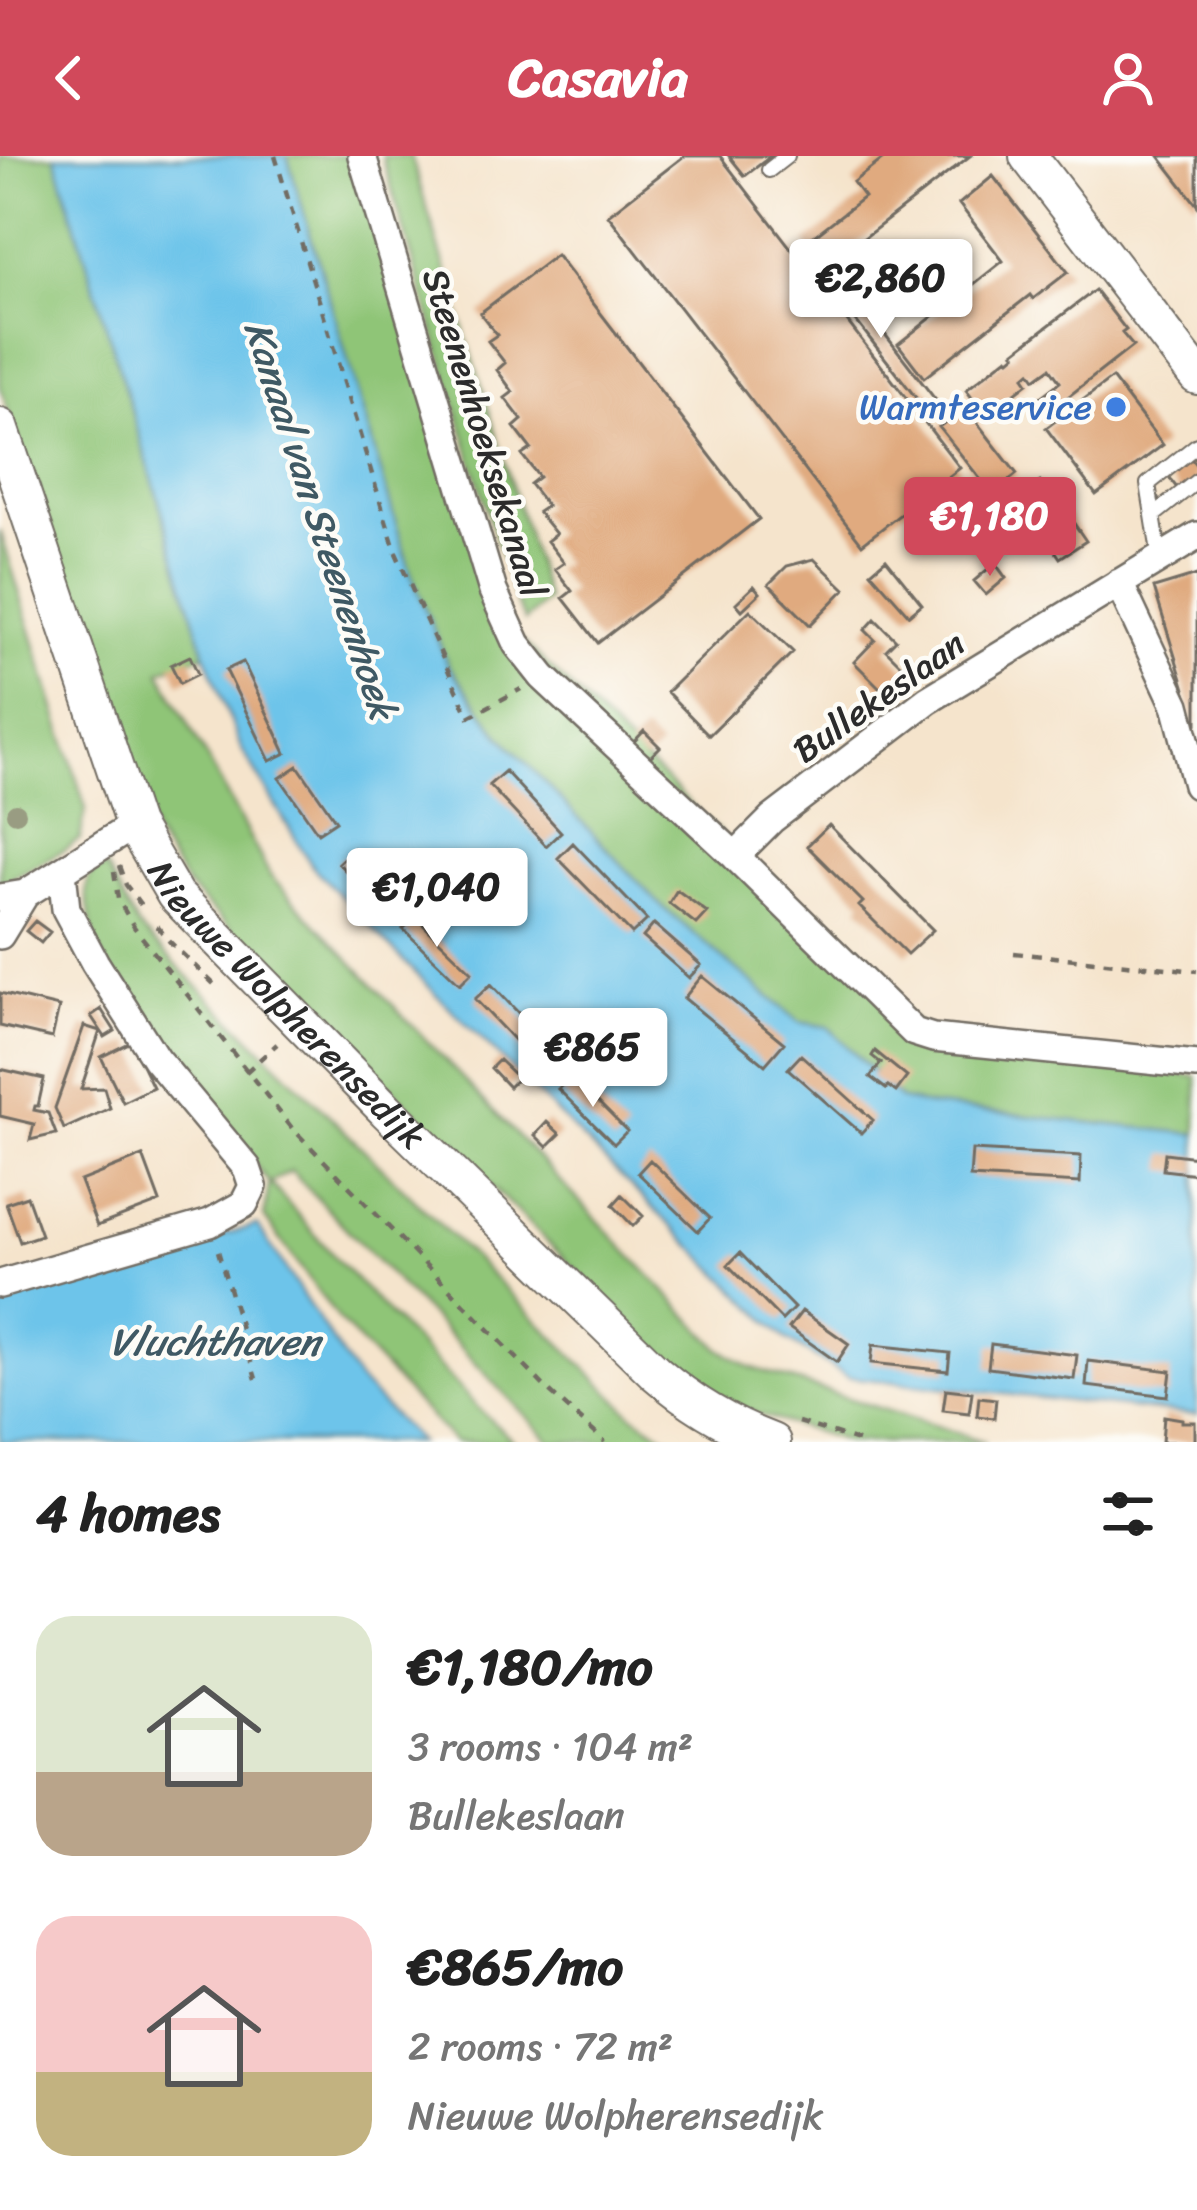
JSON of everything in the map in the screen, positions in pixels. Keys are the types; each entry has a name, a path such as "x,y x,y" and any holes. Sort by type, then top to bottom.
{"street":[{"name":"Steenenhoeksekanaal","path":"362,156 493,591 517,644 543,676 921,1035 1197,1065"},
{"path":"1028,156 1197,376"},
{"name":"Nieuwe Wolpherensedijk","path":"0,427 122,834 194,917 656,1373 722,1420 783,1431"},
{"name":"Bullekeslaan","path":"735,856 772,819 928,700 1197,536"},
{"path":"1120,583 1176,704 1197,784"},
{"path":"0,935 12,896 62,872 122,834"},
{"path":"0,1284 210,1223 244,1204 253,1186 248,1168 156,1059 95,963 66,909 62,872"}],"lane":[{"path":"770,170 787,156"},
{"path":"1160,559 1148,484 1197,446"},
{"path":"1154,515 1197,481"}],"path":[{"path":"275,156 396,553 469,717 516,692"},
{"path":"122,834 118,899 124,911 246,1072 292,1128 550,1392 605,1442"},
{"path":"1014,953 1048,952 1197,971"},
{"path":"246,1072 281,1040"},
{"path":"210,1223 256,1379"},
{"path":"783,1431 861,1442"}],"green space":[{"path":"0,156 55,156 205,654 160,671 271,877 720,1349 750,1367 986,1442 849,1442 737,1408 672,1365 187,886 154,834 84,654 0,385"},
{"path":"287,156 362,156 500,619 924,1031 1197,1077 1197,1134 901,1100 828,1027 799,1022 662,907 499,734 448,665 410,571"},
{"path":"382,156 411,156 547,600 525,621 496,541"},
{"path":"0,530 86,809 80,839 0,884"},
{"path":"106,867 137,926 633,1415 674,1442 551,1442 291,1171 270,1183 339,1262 514,1442 454,1442 448,1436 339,1320 264,1217 269,1183 112,978 93,937 86,893 94,871"}],"water":[{"name":"Kanaal van Steenenhoek","path":"55,156 287,156 410,571 448,665 499,734 662,907 799,1022 828,1027 901,1100 1197,1134 1197,1415 848,1377 786,1339 312,866 241,748 205,654"},
{"name":"Vluchthaven","path":"257,1225 358,1380 419,1442 0,1442 0,1301"}],"building":[{"path":"684,156 720,156 960,468 862,544 608,215"},
{"path":"729,156 771,156 745,176"},
{"path":"887,156 970,156 824,269 805,243 864,197 853,182"},
{"path":"1159,156 1197,156 1197,205"},
{"path":"993,176 1068,272 1033,299 1030,295 924,378 898,344 1003,261 959,204"},
{"path":"556,255 759,519 598,643 563,598 572,591 555,569 564,563 547,541 556,534 538,512 547,506 530,484 539,477 522,455 531,449 514,427 522,420 505,398 513,392 497,370 505,363 488,341 497,335 480,313"},
{"path":"837,272 938,403 927,412 825,281"},
{"path":"1095,290 1133,346 1050,411 1039,398 1060,382 1050,368 1035,379 1030,372 1024,377 1028,383 986,416 966,390"},
{"path":"1112,378 1163,445 1096,495 1046,428"},
{"path":"965,407 1017,474 992,494 939,427"},
{"path":"1189,456 1197,466 1197,481 1181,493 1166,474"},
{"path":"1040,482 1086,541 1060,558 1032,517 1042,510 1029,489"},
{"path":"814,559 845,589 810,625 769,584 787,566"},
{"path":"886,559 922,604 909,615 871,572"},
{"path":"995,563 1006,578 986,595 974,581"},
{"path":"1197,575 1197,724 1196,725 1154,588"},
{"path":"754,586 760,593 742,610 736,603"},
{"path":"750,610 793,652 709,735 667,692"},
{"path":"875,619 896,640 886,650 906,670 884,692 854,662 875,640 865,630"},
{"path":"190,656 198,674 180,683 171,665"},
{"path":"243,662 286,753 270,761 226,670"},
{"path":"644,731 660,747 645,762 629,747"},
{"path":"298,766 336,821 318,833 280,778"},
{"path":"505,771 561,832 546,846 489,785"},
{"path":"829,825 933,930 907,954 807,846"},
{"path":"573,843 647,920 632,934 558,858"},
{"path":"354,848 404,898 388,914 338,863"},
{"path":"677,890 707,912 696,924 669,903"},
{"path":"415,917 472,972 460,984 403,929"},
{"path":"35,921 50,932 41,943 26,931"},
{"path":"654,924 701,965 689,978 643,937"},
{"path":"702,976 784,1043 765,1065 684,998"},
{"path":"491,984 547,1043 531,1058 475,999"},
{"path":"0,993 59,1007 52,1038 0,1026"},
{"path":"101,1009 115,1031 105,1037 91,1016"},
{"path":"84,1026 100,1031 81,1089 104,1088 110,1108 64,1129 55,1108"},
{"path":"131,1042 153,1087 123,1102 101,1057"},
{"path":"875,1051 907,1077 896,1092 870,1077 881,1063 872,1056"},
{"path":"801,1055 873,1120 861,1133 788,1069"},
{"path":"499,1060 518,1078 509,1087 491,1068"},
{"path":"0,1069 44,1079 34,1110 48,1113 56,1134 30,1140 34,1124 0,1116"},
{"path":"572,1076 627,1131 614,1144 558,1089"},
{"path":"547,1122 560,1134 547,1147 535,1135"},
{"path":"972,1150 1081,1156 1080,1183 970,1177"},
{"path":"1165,1153 1197,1157 1197,1174 1163,1170"},
{"path":"143,1156 160,1202 97,1226 80,1181"},
{"path":"650,1160 710,1218 698,1231 638,1173"},
{"path":"622,1195 643,1216 633,1226 613,1205"},
{"path":"27,1196 41,1235 20,1242 6,1203"},
{"path":"740,1253 794,1308 782,1320 728,1265"},
{"path":"802,1311 849,1344 837,1362 789,1328"},
{"path":"991,1344 1077,1355 1074,1379 988,1368"},
{"path":"873,1345 950,1353 948,1371 871,1363"},
{"path":"1088,1361 1171,1371 1168,1396 1086,1386"},
{"path":"946,1389 972,1392 969,1413 943,1410"},
{"path":"979,1397 996,1399 994,1418 977,1416"},
{"path":"1164,1416 1195,1422 1195,1442 1162,1442"}],"place":[{"name":"Warmteservice","path":"1116,407"}]}
